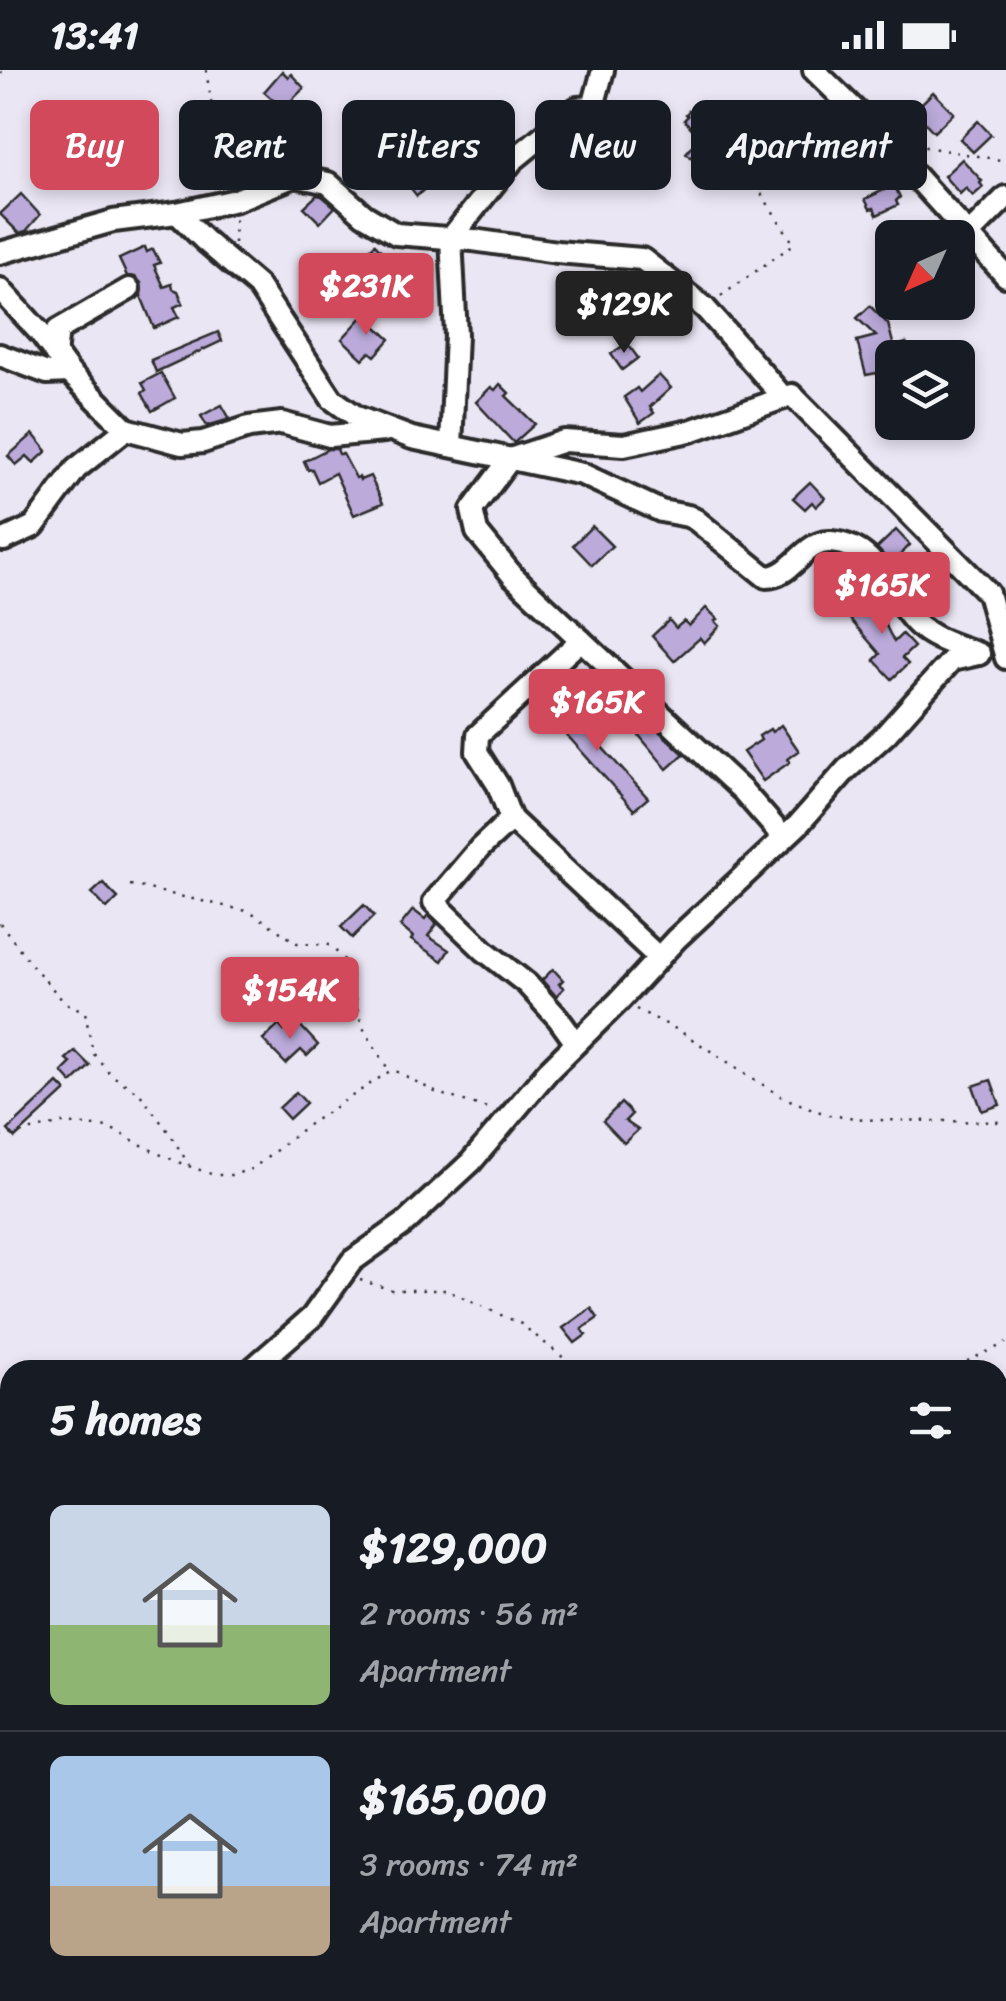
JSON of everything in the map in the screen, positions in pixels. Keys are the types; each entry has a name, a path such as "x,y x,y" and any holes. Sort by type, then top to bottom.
{"street":[{"path":"451,446 456,335 451,238 512,161 577,108 593,107 603,70"},
{"path":"814,70 844,100"},
{"path":"0,253 113,221 236,200 295,176 328,183 364,215 396,234 642,259 705,308 784,398"},
{"path":"927,189 955,220"},
{"path":"975,227 1006,198"},
{"path":"177,213 258,286 332,398 358,417 412,438 582,474 660,512 688,516 766,577 783,574 818,544 846,544 875,563 918,626 979,654"},
{"path":"975,242 1006,276"},
{"path":"0,289 69,372 126,429 182,444 203,442 249,426 282,423 330,436 391,431"},
{"path":"55,354 58,330 129,289"},
{"path":"0,354 47,373 69,372"},
{"path":"784,838 743,792 513,576 477,532 472,510 510,459 564,441 624,445 690,431 792,395 988,593 1001,623 1006,658"},
{"path":"4,540 34,526 76,469 126,429"},
{"path":"263,1360 312,1317 340,1274 362,1252 404,1223 471,1162 548,1070 676,938 784,838 952,660 979,654 1001,623"},
{"path":"581,640 478,735 478,752 511,819 659,958"},
{"path":"511,819 480,848 434,902 526,984 576,1043"}],"path":[{"path":"0,73 9,70"},
{"path":"206,70 215,126 236,200 234,265"},
{"path":"927,148 1006,161"},
{"path":"705,308 794,244 759,190"},
{"path":"130,885 251,912 297,943 330,945 346,962 362,1026 390,1072"},
{"path":"0,922 64,1002 85,1012 93,1053 110,1074 140,1094 190,1166"},
{"path":"619,1001 678,1030 782,1096 828,1114 874,1120 1006,1122"},
{"path":"0,1137 62,1123 108,1126 157,1153 214,1175 231,1175 248,1170 302,1128 390,1072 398,1072 467,1104 512,1114"},
{"path":"340,1274 392,1290 446,1290 521,1324 566,1360"},
{"path":"969,1360 1006,1343"}],"building":[{"path":"282,71 288,77 291,74 304,88 292,100 273,100 264,92"},
{"path":"933,92 954,113 934,132 927,125 925,100"},
{"path":"691,108 691,127 684,120"},
{"path":"978,121 991,135 973,152 960,139"},
{"path":"962,159 982,181 983,187 973,196 966,188 960,194 944,176"},
{"path":"884,190 896,190 900,197 898,205 877,215 865,199"},
{"path":"21,194 40,215 26,231 19,233 0,214"},
{"path":"317,195 335,207 320,223 304,207"},
{"path":"375,244 385,255 376,263 388,275 370,292 348,270"},
{"path":"145,247 147,252 153,249 160,263 154,265 164,287 172,284 183,303 174,307 179,317 154,328 141,296 141,283 127,276 119,259"},
{"path":"870,306 875,311 875,320 888,324 892,340 875,340 875,373 866,375 857,341 876,336 857,318"},
{"path":"364,315 390,339 375,356 370,352 363,359 342,339"},
{"path":"218,332 222,341 156,372 151,360"},
{"path":"627,343 638,358 622,370 611,354"},
{"path":"161,373 175,398 152,411 142,393 146,390 142,383"},
{"path":"659,375 671,388 650,407 654,413 640,423 624,397 637,388 640,392"},
{"path":"500,384 509,393 506,396 535,424 514,443 476,402"},
{"path":"222,405 230,419 207,426 201,416"},
{"path":"33,434 47,451 34,463 27,456 16,465 8,456"},
{"path":"328,449 343,454 356,478 370,476 383,503 354,515 335,473 318,482 304,461"},
{"path":"810,482 825,498 816,507 812,502 805,509 793,498"},
{"path":"592,526 612,546 592,565 573,545"},
{"path":"896,530 910,545 898,557 913,574 918,569 929,581 924,585 931,593 918,604 877,548"},
{"path":"878,594 890,613 883,620 894,642 902,634 914,647 902,658 908,664 892,679 874,660 880,654 850,619"},
{"path":"706,608 720,626 704,643 700,638 674,661 652,636 669,620 676,628 684,621 689,626"},
{"path":"567,700 595,733 592,736 648,798 634,810 549,715"},
{"path":"638,712 684,754 667,769 627,721"},
{"path":"781,725 799,751 763,781 743,752 761,740 759,736"},
{"path":"103,883 118,898 107,909 92,893"},
{"path":"364,905 374,916 352,938 341,927"},
{"path":"413,910 425,919 428,915 437,924 428,936 449,950 442,961 411,940 413,937 400,926"},
{"path":"553,969 563,980 559,984 564,988 556,996 542,980"},
{"path":"297,1022 318,1045 307,1056 301,1050 286,1064 263,1040 279,1025 284,1031"},
{"path":"75,1051 90,1066 72,1083 62,1072 71,1063 66,1059"},
{"path":"991,1080 1000,1105 982,1111 973,1086"},
{"path":"58,1083 66,1091 15,1138 8,1130"},
{"path":"296,1092 306,1103 289,1119 279,1108"},
{"path":"621,1103 632,1114 625,1121 638,1130 624,1143 603,1121"},
{"path":"591,1308 598,1318 582,1329 586,1335 575,1343 563,1328"}]}
